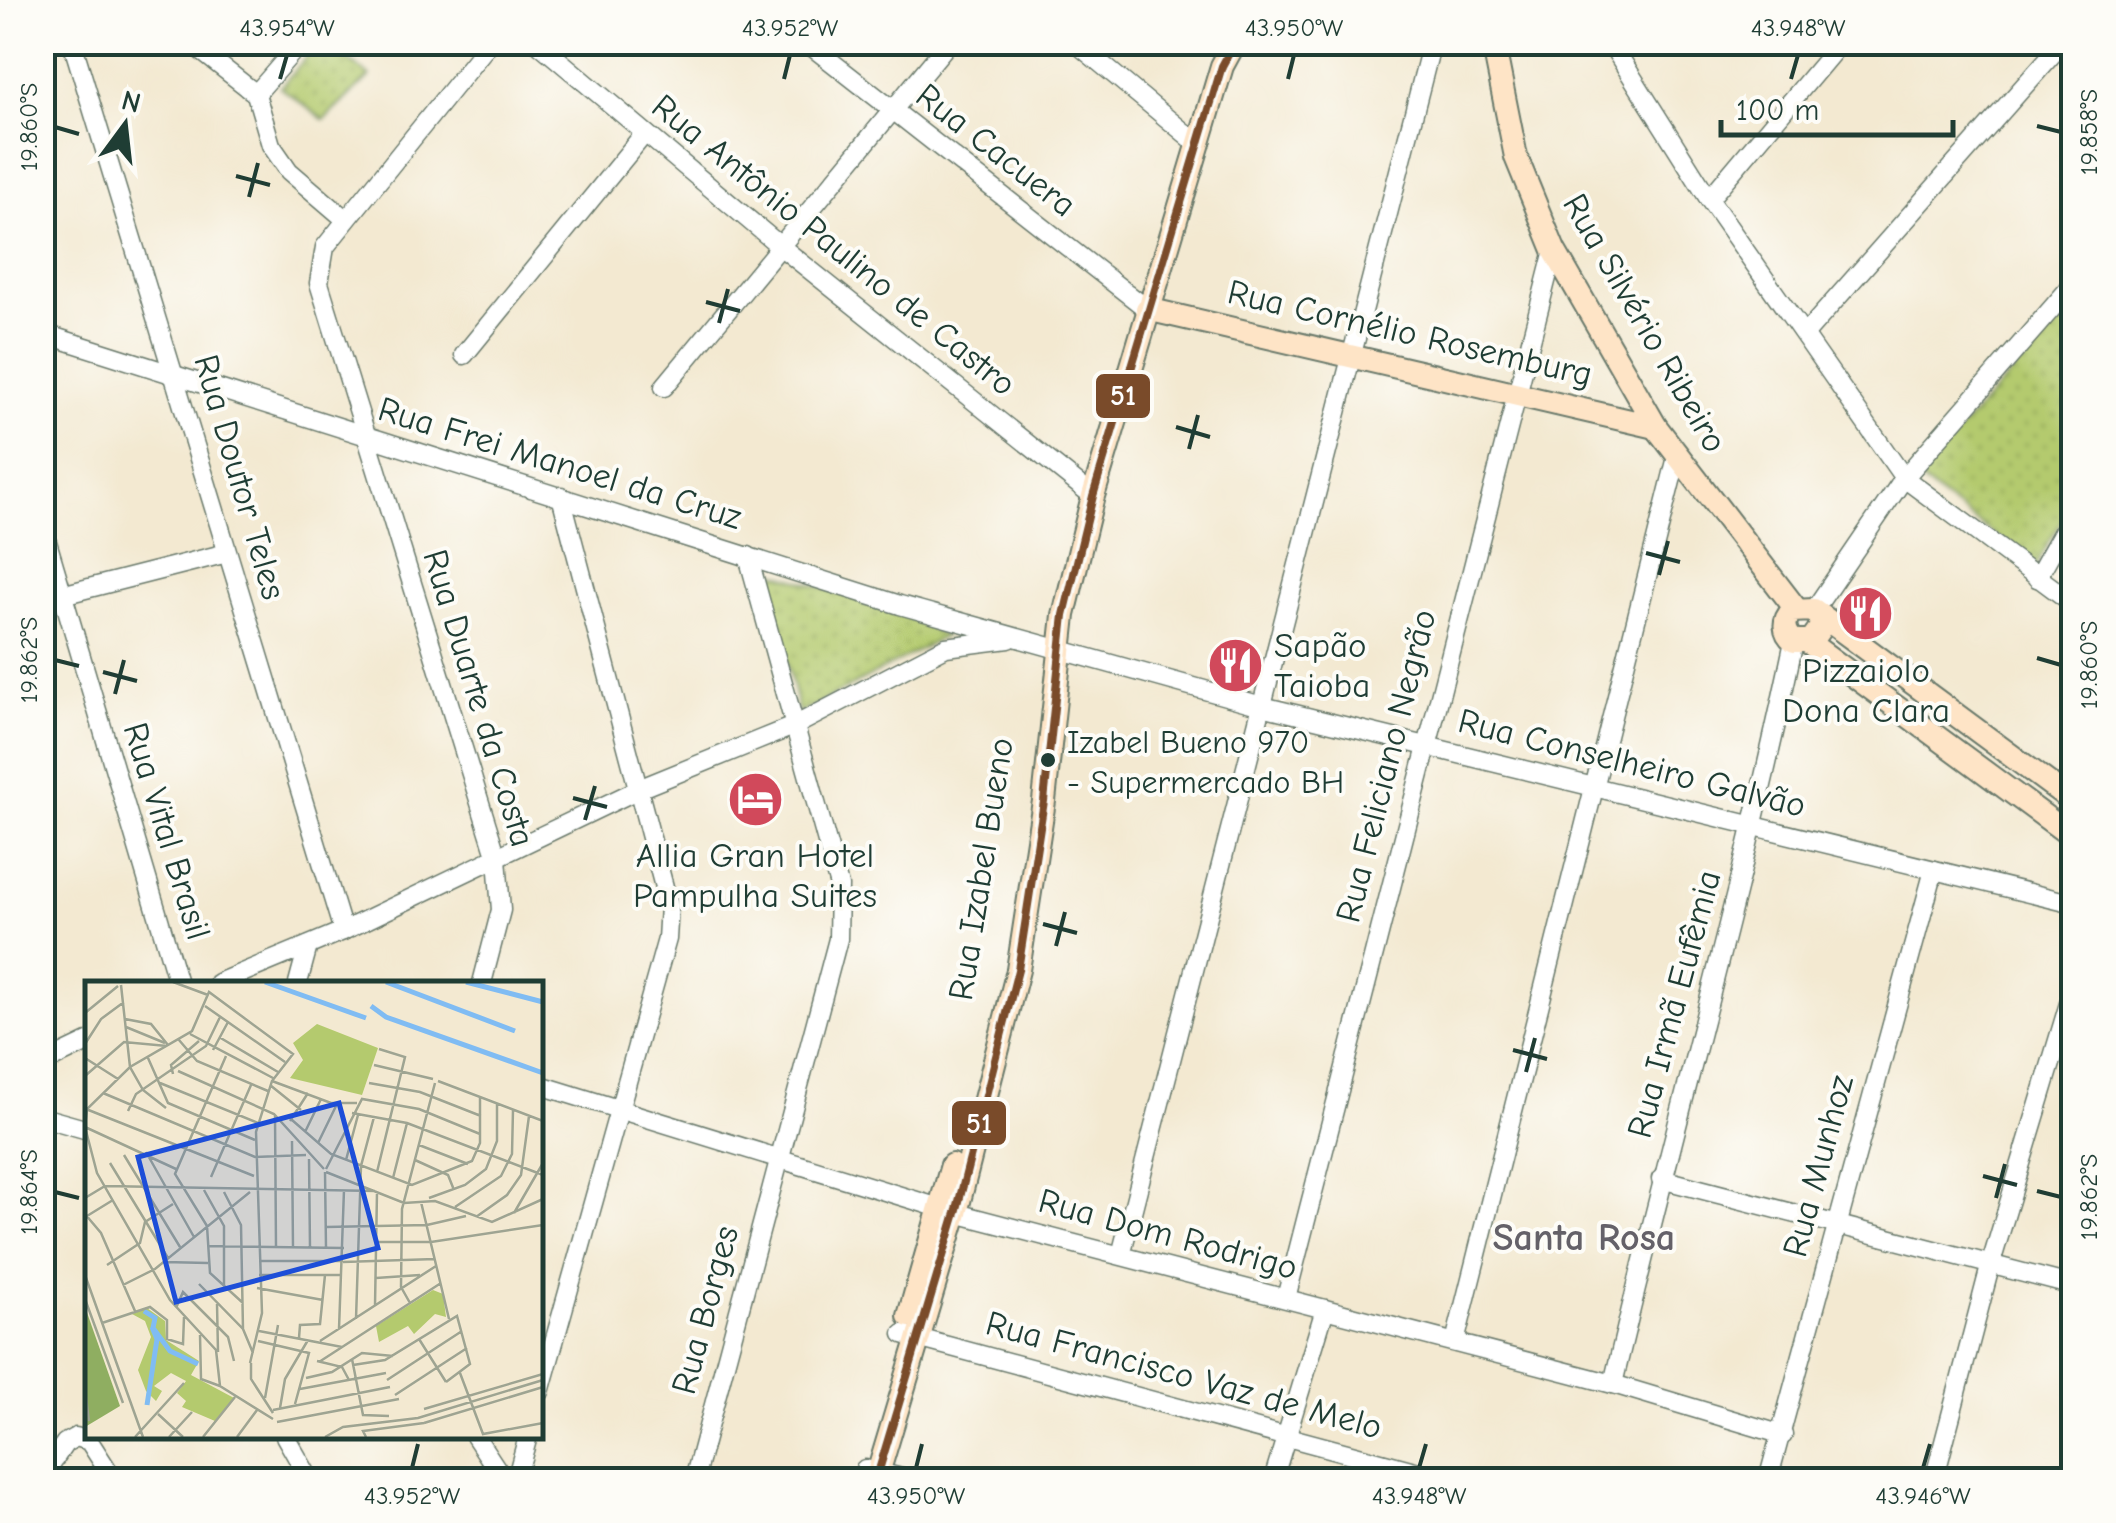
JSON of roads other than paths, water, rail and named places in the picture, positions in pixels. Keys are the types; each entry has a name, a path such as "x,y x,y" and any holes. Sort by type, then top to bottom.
{"street":[{"name":"Rua Doutor Teles","path":"72,42 178,377 227,553 343,931"},
{"path":"190,42 256,94 271,145 289,170 346,219"},
{"path":"256,94 302,42"},
{"name":"Rua Duarte da Costa","path":"483,981 502,910 498,858 363,436 319,283 325,247 490,42"},
{"name":"Rua Antônio Paulino de Castro","path":"537,42 780,246 1093,496"},
{"name":"Rua Cacuera","path":"806,42 1147,309"},
{"path":"664,387 949,42"},
{"path":"1075,42 1198,144"},
{"name":"Rua Izabel Bueno","path":"870,1475 1018,970 1044,801 1054,646 1147,309 1222,66 1235,42"},
{"path":"1121,1255 1432,42"},
{"path":"1493,43 1549,42"},
{"path":"1610,42 1708,199 1806,333 1904,478 2074,604"},
{"path":"1708,199 1841,42"},
{"path":"1806,333 2063,42"},
{"name":"Rua Silvério Ribeiro","path":"1493,43 1516,158 1554,250 1636,411 1656,427 1677,457 1810,612 2074,802"},
{"path":"464,356 644,134"},
{"name":"Rua Feliciano Negrão","path":"1286,1298 1554,250"},
{"path":"2074,283 1904,478 1810,612 1819,633 1801,642 2074,838"},
{"name":"Rua Cornélio Rosemburg","path":"1147,309 1515,391 1636,411"},
{"name":"Rua Frei Manoel da Cruz","path":"42,334 942,616 1054,646"},
{"path":"1455,1342 1677,457"},
{"path":"542,1385 667,938 669,906 562,496"},
{"path":"2037,578 2074,512"},
{"name":"Rua Vital Brasil","path":"42,525 177,981"},
{"path":"42,600 227,553"},
{"name":"Rua Borges","path":"697,1477 838,939 839,886 748,556"},
{"path":"942,616 951,624 946,647"},
{"path":"223,981 343,931 640,788 796,725 946,647 1019,638"},
{"name":"Rua Irmã Eufêmia","path":"1613,1384 1661,1179 1801,642"},
{"name":"Rua Conselheiro Galvão","path":"1054,646 1262,706 2074,904"},
{"name":"Rua Munhoz","path":"1768,1480 1783,1435 1834,1226 1934,870"},
{"path":"299,981 308,946"},
{"path":"1934,1480 1992,1263 2074,988"},
{"path":"42,1064 85,1043"},
{"name":"Rua Dom Rodrigo","path":"542,1086 948,1210 1613,1384 1783,1435"},
{"path":"42,1117 85,1129"},
{"path":"1661,1179 2074,1286"},
{"path":"1273,1480 1325,1310"},
{"name":"Rua Francisco Vaz de Melo","path":"911,1336 1448,1480"},
{"path":"285,1438 310,1480"},
{"path":"476,1438 504,1480"},
{"path":"516,1480 527,1438"},
{"path":"42,1477 69,1440 89,1441 114,1480"},
{"path":"870,1475 910,1480"}],"place":[{"name":"Pizzaiolo Dona Clara","path":"1866,614"},
{"name":"Sapão Taioba","path":"1235,665"},
{"name":"Izabel Bueno 970 - Supermercado BH","path":"1048,760"},
{"name":"Allia Gran Hotel Pampulha Suites","path":"755,799"}],"district":[{"name":"Santa Rosa","path":"1584,1238"}]}
